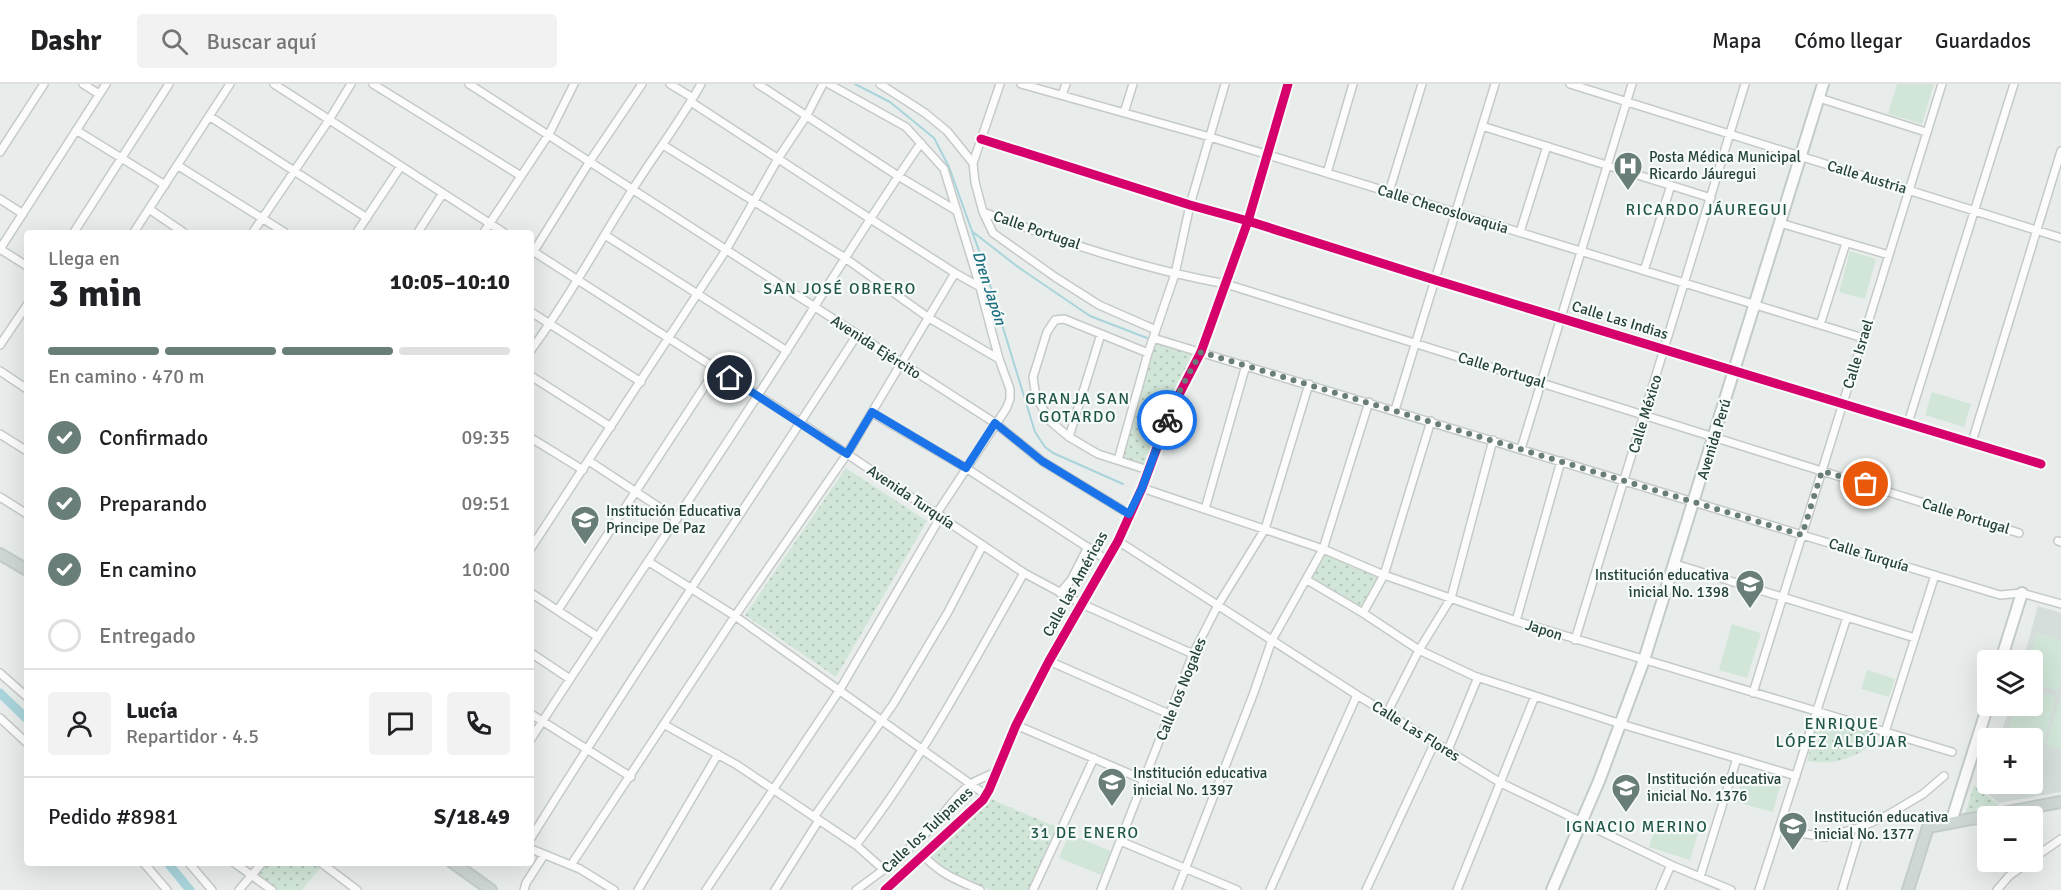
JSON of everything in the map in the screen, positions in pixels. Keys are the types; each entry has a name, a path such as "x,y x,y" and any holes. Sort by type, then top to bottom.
{"main road":[{"path":"2,559 24,567"},
{"path":"1908,890 1928,827 2061,802"},
{"path":"457,866 488,889"}],"street":[{"path":"0,152 44,84"},
{"path":"83,84 99,94"},
{"path":"24,264 0,249 106,84"},
{"path":"75,230 169,84"},
{"path":"135,230 230,84"},
{"path":"274,84 500,230"},
{"path":"254,230 351,84"},
{"path":"373,84 521,176"},
{"name":"Avenida Ejército","path":"469,84 995,423 1042,461 1129,514"},
{"path":"486,230 549,134 574,84"},
{"path":"534,248 642,84"},
{"path":"670,84 869,218 955,273 980,286"},
{"path":"534,346 701,84"},
{"path":"758,84 898,176 957,211"},
{"path":"534,544 726,250 779,158 807,115 823,84"},
{"path":"706,890 838,691 966,468 1010,399 1010,390 944,169 906,127 829,84"},
{"path":"880,84 933,119 947,131 973,163"},
{"path":"973,163 1000,84"},
{"name":"Calle Checoslovaquia","path":"1022,84 1210,137 1863,338"},
{"path":"1062,95 1066,84"},
{"path":"1124,113 1133,84"},
{"path":"1118,460 1148,353 1175,274 1190,206 1225,84"},
{"name":"Calle las Américas","path":"988,793 1016,725 1049,661 1118,541 1142,488 1171,410 1201,352 1248,221 1288,84"},
{"path":"1327,173 1353,84"},
{"path":"1389,192 1422,84"},
{"path":"1395,410 1495,84"},
{"name":"Calle Austria","path":"1570,84 2061,238"},
{"path":"1521,449 1632,84"},
{"name":"Calle México","path":"1575,640 1745,84"},
{"name":"Avenida Perú","path":"1552,890 1582,822 1644,660 1695,502 1823,84"},
{"name":"Calle Israel","path":"1753,693 1942,84"},
{"path":"1908,423 2014,84"},
{"path":"1819,98 1926,132"},
{"path":"209,116 367,218"},
{"path":"1482,126 1711,198"},
{"path":"76,130 165,185"},
{"name":"Calle Las Indias","path":"981,139 1190,206 1248,221 2041,464"},
{"path":"534,734 787,351 869,218 921,143"},
{"path":"663,145 845,258 929,318 999,359"},
{"path":"1520,232 1547,146"},
{"path":"1972,442 2061,152"},
{"name":"Calle Turquía","path":"973,163 975,182 983,212 993,233 1099,305 1154,334 1201,352 2000,595 2022,592"},
{"path":"177,165 281,230"},
{"path":"358,230 400,166"},
{"path":"1644,271 1671,185"},
{"path":"418,230 443,194"},
{"path":"0,199 23,214"},
{"path":"148,210 180,230"},
{"name":"Calle Portugal","path":"983,212 1043,234 1175,274 1226,284 2019,532"},
{"path":"1780,223 1889,255"},
{"path":"604,235 787,351"},
{"path":"1821,325 1846,243"},
{"name":"Avenida Turquía","path":"534,252 801,423 1024,573 1082,604 1193,654"},
{"path":"571,866 735,616 847,454 955,273"},
{"path":"0,345 24,309"},
{"path":"534,314 641,382"},
{"path":"1148,353 1064,319 1055,320 1047,332 1034,377 1036,397 1050,421 1069,437 1098,454 1148,470"},
{"path":"1069,437 1101,334"},
{"path":"534,833 586,749 857,335"},
{"path":"1205,509 1246,365"},
{"path":"558,610 716,369"},
{"path":"0,371 24,387"},
{"path":"534,378 611,427"},
{"name":"Calle los Nogales","path":"1101,890 1193,654 1218,605 1265,530 1309,384"},
{"path":"1177,890 1272,640 1323,549 1368,402"},
{"path":"872,412 966,468 1107,560"},
{"path":"1363,613 1384,575 1431,421"},
{"path":"0,434 24,449"},
{"path":"534,440 583,470"},
{"path":"1387,713 1419,651 1451,598 1493,440"},
{"path":"589,461 677,519"},
{"path":"1516,621 1561,461"},
{"name":"Japon","path":"1142,488 1323,549 1384,575 1516,621 1952,752"},
{"path":"0,496 24,512"},
{"name":"Calle Las Flores","path":"1118,541 1358,695 1501,783 1671,865 1731,890"},
{"path":"775,890 817,818 882,721 948,612 984,545"},
{"path":"1060,592 1071,580 1088,547"},
{"path":"649,562 735,616 970,784 988,793"},
{"path":"1675,564 1915,638"},
{"path":"856,845 885,808 923,750 1024,573"},
{"path":"1885,732 1935,575"},
{"path":"1307,580 1363,613 1419,651 1478,677 1621,724 1796,776"},
{"path":"2004,650 2022,592 2061,604"},
{"path":"534,595 598,637"},
{"path":"1759,890 1847,616"},
{"path":"534,655 570,679"},
{"path":"1049,661 1169,714"},
{"path":"0,673 24,694"},
{"path":"1448,750 1478,677"},
{"path":"1270,890 1358,695"},
{"path":"1457,890 1535,696"},
{"path":"534,716 631,777"},
{"path":"1951,822 1985,716"},
{"path":"0,718 24,740"},
{"path":"665,725 718,754 772,788 856,845 884,870"},
{"path":"1016,725 1144,780"},
{"path":"1366,890 1435,742"},
{"path":"638,890 718,754"},
{"path":"1033,890 1094,758"},
{"path":"1700,877 1737,758"},
{"path":"856,890 884,870 933,826 970,784 987,778 997,771"},
{"path":"1779,830 1826,837 1861,828 1923,794 1944,776"},
{"name":"Calle los Tulipanes","path":"885,890 988,793"},
{"path":"1842,890 1861,828"},
{"path":"2043,852 2061,839"},
{"path":"1120,841 1237,890"},
{"path":"534,850 571,866 614,890"},
{"path":"524,890 544,855"},
{"path":"923,855 935,869 980,890"},
{"path":"1660,890 1671,865"},
{"path":"146,866 167,890"},
{"path":"191,866 212,890"},
{"path":"239,866 272,890"},
{"path":"239,890 260,866"},
{"path":"325,866 357,890"},
{"path":"1997,890 2014,872"}],"shaded area":[{"path":"2038,606 2061,613 2061,792 1998,803 1988,794 2043,794 2043,728 2003,728 2007,716 2043,716 2043,650 2026,650"}],"green space":[{"path":"1897,84 1934,84 1922,124 1888,114"},
{"path":"1850,251 1876,259 1865,299 1839,292"},
{"path":"1156,343 1195,354 1177,386 1145,465 1122,458"},
{"path":"1932,392 1971,404 1964,427 1925,415"},
{"path":"846,468 927,521 836,677 745,615"},
{"path":"1324,551 1381,576 1362,610 1309,579"},
{"path":"1732,624 1761,633 1747,678 1719,670"},
{"path":"2037,633 2061,640 2061,679 2058,691 2043,686 2043,650 2032,650"},
{"path":"1867,670 1895,679 1889,697 1861,689"},
{"path":"2043,693 2056,697 2044,743 2043,728 2009,728 2013,716 2043,716"},
{"path":"2061,698 2061,749 2046,745"},
{"path":"1819,718 1881,734 1865,749 1848,758 1829,762 1807,761"},
{"path":"1743,776 1780,786 1773,812 1736,802"},
{"path":"1974,785 1977,787 1977,794 1985,794 2000,806 1977,806 1977,813 1965,815"},
{"path":"991,799 1056,827 1029,890 990,890 942,869 929,856"},
{"path":"1657,820 1698,833 1690,860 1649,847"},
{"path":"1069,834 1111,851 1101,875 1059,858"},
{"path":"264,866 321,867 302,890 277,890 256,875"}],"waterway":[{"name":"Dren Japón","path":"855,84 890,102 934,138 949,167 982,259 1035,432 1045,447 1053,453 1123,484"},
{"path":"973,232 1018,267 1090,316 1147,338"},
{"path":"0,693 24,716"},
{"path":"170,866 190,890"}],"cycle path":[{"path":"885,890 983,800 1016,725 1049,661 1118,541 1142,488 1171,410 1201,352 1248,221 1288,84"},
{"path":"981,139 1190,205 2041,464"}],"way so far":[{"path":"1167,420 1201,352 1802,535 1822,471 1866,484"}],"place":[{"name":"Posta Médica Municipal Ricardo Jáuregui","path":"1628,192"},
{"name":"Institución Educativa Principe De Paz","path":"585,546"},
{"name":"Institución educativa inicial No. 1398","path":"1750,610"},
{"name":"Institución educativa inicial No. 1397","path":"1112,808"},
{"name":"Institución educativa inicial No. 1376","path":"1626,814"},
{"name":"Institución educativa inicial No. 1377","path":"1793,852"}],"district":[{"name":"RICARDO JÁUREGUI","path":"1707,210"},
{"name":"SAN JOSÉ OBRERO","path":"840,289"},
{"name":"GRANJA SAN GOTARDO","path":"1078,408"},
{"name":"ENRIQUE LÓPEZ ALBÚJAR","path":"1842,733"},
{"name":"IGNACIO MERINO","path":"1637,827"},
{"name":"31 DE ENERO","path":"1085,833"}],"route":[{"path":"730,378 847,454 872,412 966,468 995,423 1042,461 1129,514 1142,488 1167,420"}]}
